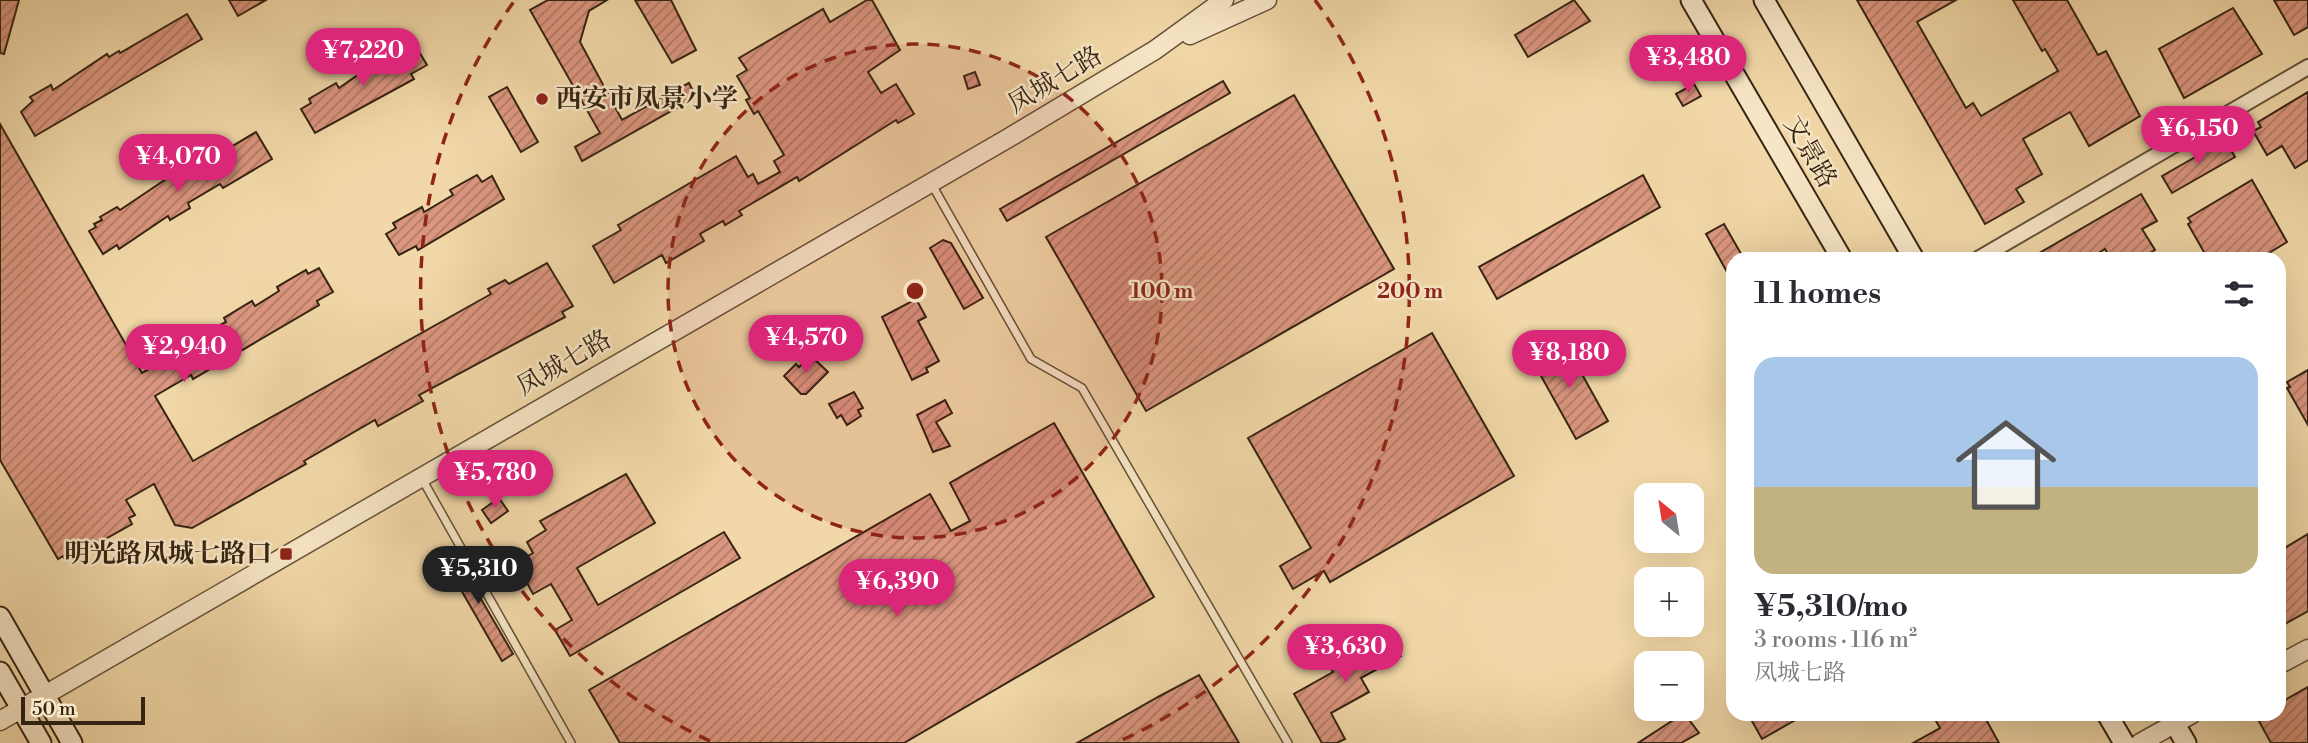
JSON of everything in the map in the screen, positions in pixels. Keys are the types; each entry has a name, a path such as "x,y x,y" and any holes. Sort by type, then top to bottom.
{"main road":[{"name":"文景路","path":"1691,0 1838,252"},
{"name":"文景路","path":"1764,0 1910,252"},
{"path":"0,617 72,743"},
{"path":"0,672 41,743"},
{"path":"2111,721 2124,743"},
{"path":"2173,721 2186,743"}],"street":[{"name":"凤城七路","path":"0,722 1155,50 1224,0"},
{"name":"凤城七路","path":"1155,50 1267,0"},
{"path":"1990,252 2308,67"},
{"path":"2286,661 2308,649"},
{"path":"2140,743 2169,721"}],"lane":[{"path":"931,182 1031,359 1083,388 1288,743"},
{"path":"420,476 571,743"}],"building":[{"path":"0,0 19,0 4,54 0,53"},
{"path":"229,0 266,0 238,16"},
{"path":"548,0 607,0 589,11 580,42 622,120 689,83 696,97 582,161 575,147 600,133 530,10"},
{"path":"635,0 671,0 696,50 672,63"},
{"path":"867,0 872,0 900,50 868,72 881,93 896,84 914,114 898,123 896,120 799,181 797,177 739,211 742,215 725,225 723,221 700,234 704,241 666,263 662,255 614,283 593,246 621,230 618,225 736,156 748,177 753,174 758,184 780,172 774,161 784,155 758,111 754,114 746,100 750,98 737,76 747,70 739,58 823,9 830,22"},
{"path":"1574,0 1590,21 1528,57 1515,35"},
{"path":"1857,0 1956,0 1917,22 1966,108 1973,103 1981,116 2058,71 2045,49 2042,51 2013,0 2067,0 2098,55 2106,51 2140,116 2089,146 2070,112 2023,139 2042,174 2016,189 2024,202 1985,224"},
{"path":"2274,0 2308,0 2308,27 2294,35"},
{"path":"2233,8 2262,54 2184,98 2159,49"},
{"path":"187,14 202,39 35,136 21,112 33,101 30,97 51,85 53,90 107,54 109,57 119,51 120,53"},
{"path":"415,45 427,65 411,74 414,79 315,133 301,109 311,103 309,99 336,83 339,88 395,49 398,54"},
{"path":"975,72 980,85 968,89 964,76"},
{"path":"1223,81 1230,93 1007,221 1000,209"},
{"path":"1694,84 1701,96 1683,106 1676,94"},
{"path":"507,87 538,142 521,152 489,97"},
{"path":"2308,92 2308,160 2295,168 2282,146 2267,155 2253,131 2261,127 2258,122"},
{"path":"1294,95 1394,269 1146,411 1046,237"},
{"path":"0,124 142,373 173,356 171,351 226,322 224,318 252,301 255,306 279,291 277,287 306,270 308,274 319,268 333,292 317,301 319,305 193,379 191,375 155,396 193,461 491,294 488,289 505,280 509,284 547,263 573,306 562,312 565,317 419,395 423,401 378,426 375,420 304,461 306,464 192,528 175,525 154,484 126,500 135,515 129,518 132,524 66,561 63,556 58,559 0,460"},
{"path":"256,132 272,159 223,188 220,184 188,203 190,208 170,220 168,216 119,249 117,245 103,254 89,231 96,227 94,224 102,220 100,217 117,207 120,210 175,173 176,176 188,170 189,172"},
{"path":"2225,140 2235,157 2172,193 2162,176"},
{"path":"477,175 482,182 492,176 504,199 418,250 416,246 399,255 386,234 396,228 393,223 422,207 424,212 453,195 450,190"},
{"path":"1643,175 1660,207 1497,299 1479,267"},
{"path":"2252,180 2287,242 2271,252 2204,252 2188,224 2191,222 2188,218"},
{"path":"2141,194 2157,221 2142,229 2155,250 2151,252 2107,252 2105,249 2100,252 2041,252"},
{"path":"1724,224 1740,252 1726,252 1726,270 1706,234"},
{"path":"943,240 951,243 983,298 964,309 930,248"},
{"path":"916,299 926,317 918,321 939,361 926,368 928,372 912,380 882,317"},
{"path":"1432,333 1514,476 1330,582 1324,571 1293,589 1280,566 1311,548 1248,438"},
{"path":"1563,340 1608,421 1576,439 1531,358"},
{"path":"811,356 828,372 806,394 801,394 784,376 796,364 799,367"},
{"path":"2308,370 2308,425 2287,388 2290,387 2287,382"},
{"path":"854,392 863,408 858,410 861,416 847,425 841,415 837,418 829,404"},
{"path":"945,400 952,413 936,422 950,446 933,452 917,415"},
{"path":"1054,423 1154,597 904,743 620,743 589,690 930,494 951,531 970,521 950,483"},
{"path":"626,474 655,523 577,568 598,605 724,532 740,558 570,656 555,630 572,620 551,584 533,594 516,563 533,553 527,542 546,530 540,521"},
{"path":"499,498 508,511 491,523 482,510"},
{"path":"2308,534 2308,611 2286,623 2286,547"},
{"path":"453,551 513,654 502,661 442,557"},
{"path":"1385,626 1401,656 1361,678 1369,692 1331,713 1345,739 1337,743 1322,743 1294,694 1333,672 1329,666 1359,649 1356,642"},
{"path":"1199,675 1239,743 1077,743 1158,697"},
{"path":"2308,687 2308,743 2271,743 2259,721 2286,721 2286,699"},
{"path":"1672,721 1690,721 1699,733 1681,743 1638,743"},
{"path":"1752,721 1794,721 1762,739"},
{"path":"1936,721 1987,721 1999,743 1913,743 1940,728"}],"place":[{"name":"西安市凤景小学","path":"542,99"},
{"name":"明光路凤城七路口","path":"286,554"}]}
